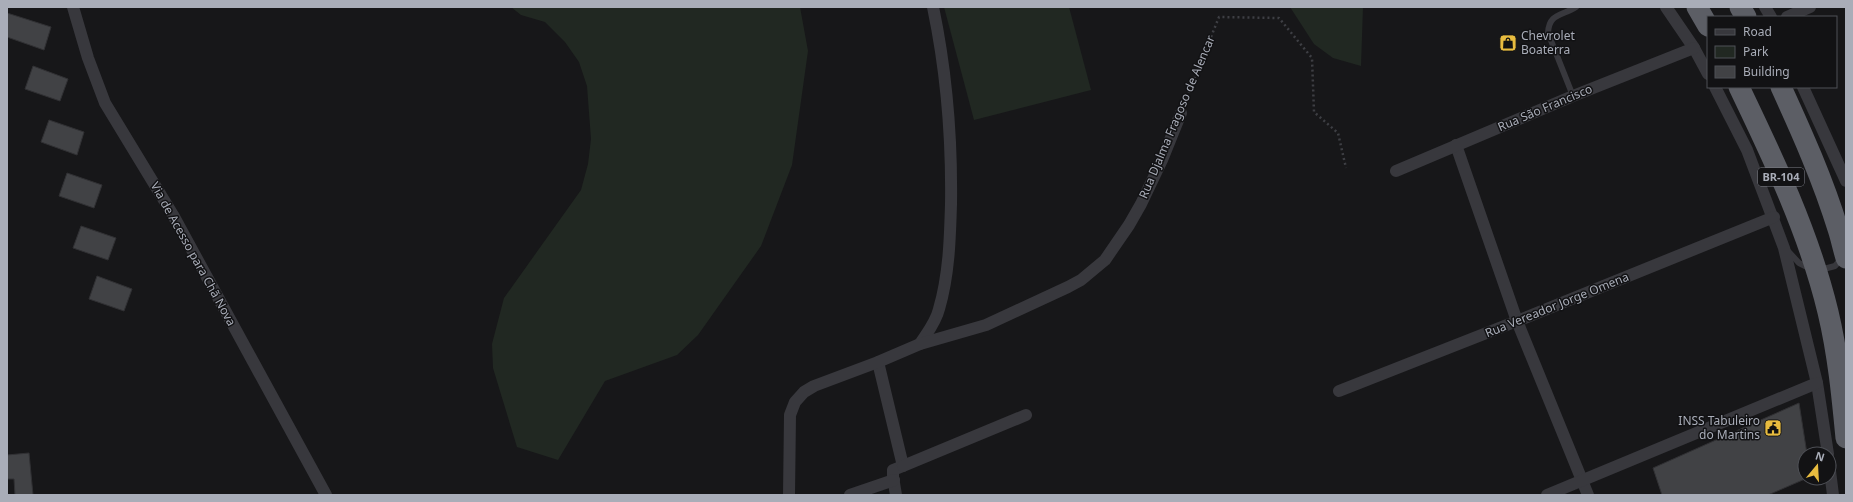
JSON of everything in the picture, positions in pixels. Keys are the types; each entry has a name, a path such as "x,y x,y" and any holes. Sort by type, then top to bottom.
{"highway":[{"path":"1697,7 1707,24"},
{"path":"1740,7 1745,16"},
{"name":"BR-104","path":"1739,88 1771,153 1812,254 1828,312 1840,374 1846,438"},
{"name":"BR-104","path":"1781,88 1806,143 1838,229 1846,255"}],"street":[{"name":"Via de Acesso para Chã Nova","path":"73,7 88,58 105,104 173,215 326,495"},
{"path":"920,344 939,310 946,278 950,242 952,160 950,125 946,79 933,7"},
{"path":"1666,7 1694,48 1707,72"},
{"path":"1765,7 1770,16"},
{"path":"1789,16 1810,7"},
{"name":"Rua São Francisco","path":"1396,171 1573,96 1694,48"},
{"path":"1715,88 1747,150 1774,217 1784,248 1817,383 1827,446"},
{"path":"1803,88 1846,181"},
{"name":"Rua Djalma Fragoso de Alencar","path":"789,495 788,426 795,402 814,386 878,362 920,344 986,324 1068,287 1095,268 1105,260 1141,204 1162,160 1181,113"},
{"path":"1456,145 1518,321 1588,495"},
{"name":"Rua Vereador Jorge Omena","path":"1339,391 1518,321 1774,217"},
{"path":"878,362 904,466"},
{"path":"1547,495 1817,383"},
{"path":"896,495 893,470 1026,415"},
{"path":"850,495 894,480"}],"lane":[{"path":"1573,96 1548,34 1550,23 1556,16 1576,7"},
{"path":"1784,248 1799,263 1816,270 1835,266 1846,255"}],"path":[{"name":"Rua Djalma Fragoso de Alencar","path":"1181,113 1219,17 1279,18 1312,58 1314,112 1338,133 1346,168"}],"green space":[{"path":"511,7 800,7 808,51 792,165 761,246 698,335 677,355 605,381 558,460 517,447 493,368 492,344 504,298 581,190 588,164 591,139 587,86 579,62 565,42 545,22 521,15"},
{"path":"944,7 1069,7 1091,90 974,120"},
{"path":"1290,7 1363,7 1361,66 1333,58 1314,44"}],"building":[{"path":"7,13 51,27 44,50 7,37"},
{"path":"33,66 68,79 60,101 25,89"},
{"path":"49,120 84,132 77,155 41,142"},
{"path":"67,173 102,185 94,208 59,196"},
{"path":"81,226 116,238 108,260 73,248"},
{"path":"97,276 132,289 124,311 89,299"},
{"name":"INSS Tabuleiro do Martins","path":"1799,403 1806,446 1797,446 1797,482 1768,495 1662,495 1653,468"},
{"path":"29,453 33,495 15,495 14,479 7,479 7,455"}],"place":[{"name":"Chevrolet Boaterra","path":"1508,43"},
{"name":"INSS Tabuleiro do Martins","path":"1773,428"}]}
